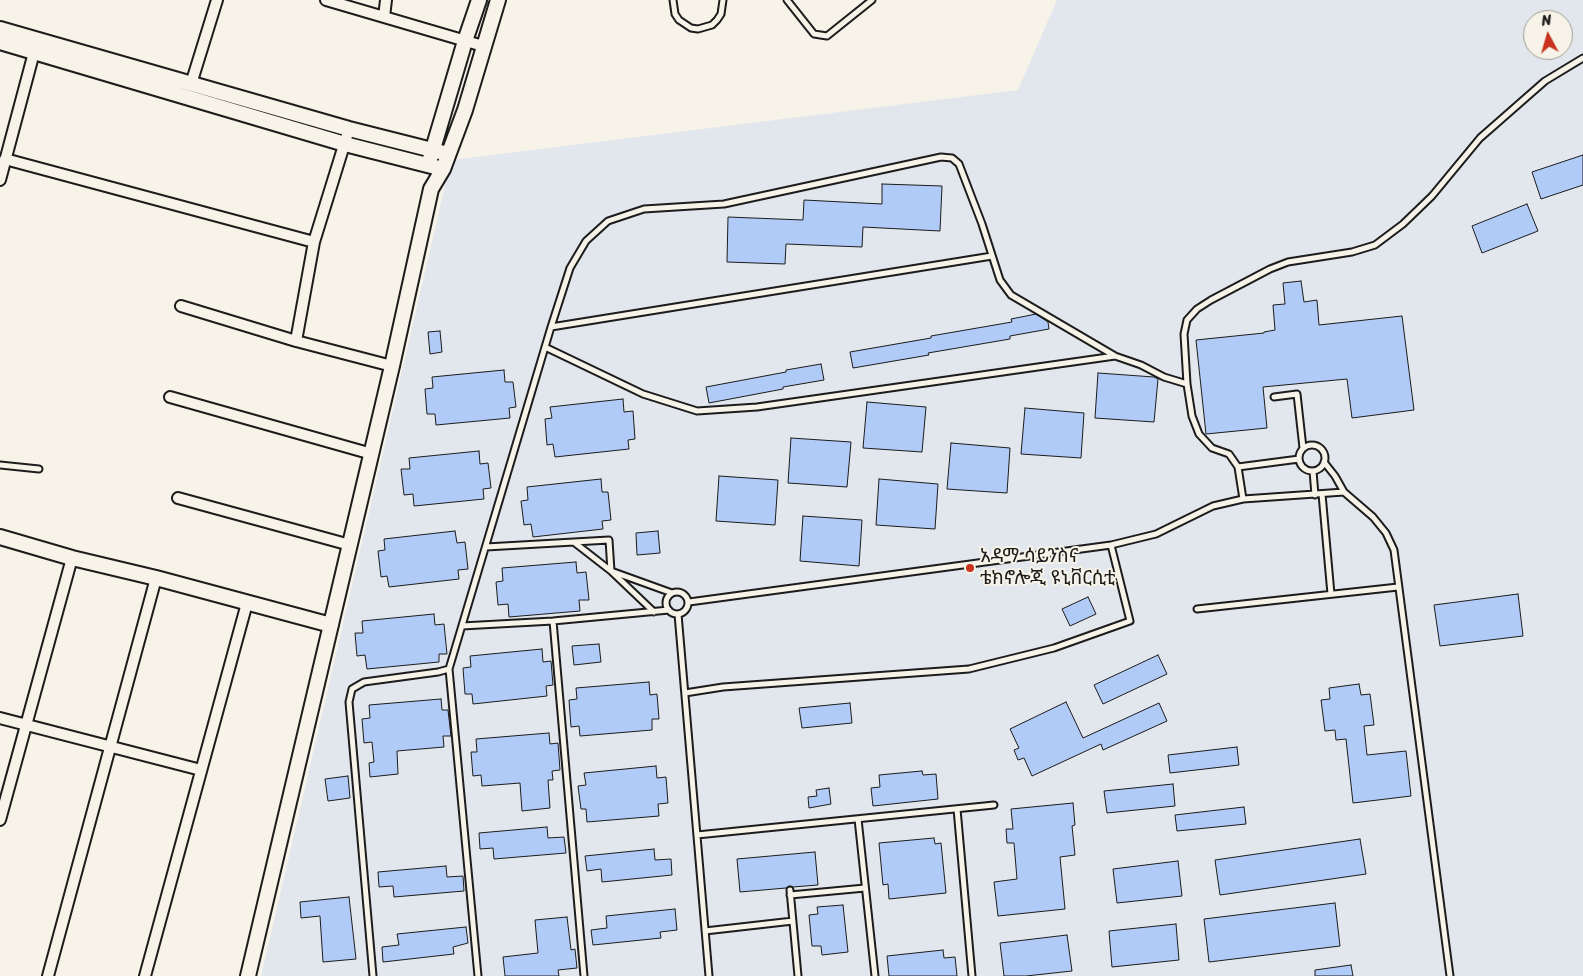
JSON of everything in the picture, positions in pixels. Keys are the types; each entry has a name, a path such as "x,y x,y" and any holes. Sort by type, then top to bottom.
{"street":[{"path":"191,84 217,0"},
{"path":"326,0 484,46"},
{"path":"384,17 386,0"},
{"path":"432,189 428,165 465,40 479,0"},
{"path":"248,976 372,454 432,189 443,169 465,110 498,0"},
{"path":"0,29 36,46 345,144 443,169"},
{"path":"0,42 36,46 191,84 349,129 448,154"},
{"path":"0,180 36,46"},
{"path":"296,341 314,242 349,129"},
{"path":"5,158 314,242"},
{"path":"181,306 296,341 392,366"},
{"path":"170,397 372,454"},
{"path":"178,498 350,545"},
{"path":"0,537 72,558 156,578 331,625"},
{"path":"0,820 72,558"},
{"path":"48,976 156,578"},
{"path":"145,976 247,603"},
{"path":"0,718 201,770"}],"lane":[{"path":"673,0 675,14 679,20 691,28 698,29 712,25 717,20 721,14 723,0"},
{"path":"787,0 814,34 826,36 872,0"},
{"path":"1242,499 1238,467 1228,454 1212,448 1199,434 1192,416 1187,384 1184,334 1187,320 1196,309 1270,269 1288,262 1352,252 1375,245 1403,224 1432,196 1480,138 1545,81 1583,58"},
{"path":"478,976 448,669 570,268 586,241 608,221 644,209 724,204 941,157 952,158 959,164 982,224 1000,280 1011,295 1114,356 1141,365 1164,377 1187,384"},
{"path":"551,327 992,256"},
{"path":"545,347 643,394 697,411 767,405 1114,356"},
{"path":"1274,397 1297,394 1302,448 1299,453 1299,459 1302,468 1312,471 1322,467 1324,452 1321,448 1312,444 1302,448"},
{"path":"1238,467 1299,459"},
{"path":"1324,462 1344,492 1373,517 1386,532 1394,550 1450,976"},
{"path":"0,465 39,469"},
{"path":"1312,471 1315,495"},
{"path":"689,602 1111,544 1156,534 1213,506 1242,499 1344,492"},
{"path":"1322,494 1331,594"},
{"path":"486,546 609,540 611,571"},
{"path":"575,543 611,571 654,612"},
{"path":"686,693 723,687 969,669 1054,648 1130,621 1111,544"},
{"path":"611,571 672,593 685,594 689,602 686,610 678,614"},
{"path":"1198,609 1398,586"},
{"path":"669,610 666,600 672,593"},
{"path":"462,626 553,621 669,610 678,614"},
{"path":"678,614 709,976"},
{"path":"553,621 584,976"},
{"path":"373,976 349,702 352,689 364,682 448,669"},
{"path":"697,834 994,806"},
{"path":"957,809 972,976"},
{"path":"858,819 875,976"},
{"path":"798,976 790,892 865,888"},
{"path":"705,931 793,920"}],"shaded area":[{"name":"አዳማ ሳይንስና ቴክኖሎጂ ዩኒቨርሲቲ","path":"1057,0 1583,0 1583,976 261,976 451,160 1018,90"}],"building":[{"path":"1583,155 1583,185 1541,199 1532,172"},
{"path":"882,184 942,186 940,231 863,227 862,247 786,244 785,264 727,262 728,217 803,220 804,200 882,204"},
{"path":"1527,204 1538,231 1482,253 1472,226"},
{"path":"1301,281 1304,302 1317,300 1319,325 1402,316 1414,410 1352,418 1347,379 1263,387 1267,428 1206,434 1196,340 1264,333 1275,330 1273,305 1285,304 1283,283"},
{"path":"1036,314 1048,322 1049,329 1010,336 1010,339 853,368 850,352 1012,322 1011,319"},
{"path":"440,331 442,352 430,354 428,332"},
{"path":"821,364 824,380 709,403 706,387"},
{"path":"504,370 505,382 513,382 516,407 509,408 510,418 436,425 435,414 427,414 425,389 433,388 432,377"},
{"path":"1098,373 1154,377 1158,379 1154,422 1095,418"},
{"path":"623,399 624,412 633,411 635,439 628,440 629,449 555,457 553,444 547,445 545,419 552,418 550,407"},
{"path":"867,402 926,407 922,452 863,448"},
{"path":"1025,408 1084,413 1081,458 1021,454"},
{"path":"791,438 851,442 847,487 788,483"},
{"path":"951,443 1010,448 1007,493 947,489"},
{"path":"479,451 480,464 488,463 491,488 483,489 484,499 414,506 413,494 404,495 401,469 410,469 409,458"},
{"path":"719,476 778,480 775,525 716,521"},
{"path":"601,479 602,492 608,492 611,520 602,521 603,529 533,537 531,524 524,525 521,501 528,500 527,487"},
{"path":"879,479 938,484 935,529 876,525"},
{"path":"803,516 862,520 859,566 800,561"},
{"path":"455,531 457,543 465,542 468,569 458,570 459,579 389,587 387,576 381,577 378,551 385,550 384,539"},
{"path":"658,531 660,553 637,555 636,533"},
{"path":"576,562 577,573 586,572 589,600 579,600 580,611 509,617 508,604 498,605 496,582 503,581 502,568"},
{"path":"1518,594 1523,636 1440,646 1434,605"},
{"path":"1088,597 1096,614 1070,626 1062,609"},
{"path":"434,614 435,625 444,624 447,654 439,654 439,662 367,669 365,655 357,656 355,633 363,633 362,621"},
{"path":"599,644 601,662 574,665 572,646"},
{"path":"542,649 543,662 551,661 553,685 546,686 547,696 473,704 472,694 465,694 463,668 471,667 470,656"},
{"path":"1158,655 1167,674 1103,704 1094,685"},
{"path":"649,682 650,695 657,694 659,719 652,719 652,730 580,736 579,726 571,727 569,700 577,699 576,688"},
{"path":"1359,684 1361,695 1370,694 1374,725 1364,726 1367,755 1406,751 1411,796 1353,803 1346,739 1336,740 1335,730 1325,731 1321,700 1330,699 1329,688"},
{"path":"441,699 442,710 448,710 451,736 443,736 444,747 397,751 398,774 370,777 369,763 374,762 372,742 364,743 362,719 370,718 369,705"},
{"path":"1066,702 1083,738 1159,703 1167,721 1103,750 1101,744 1032,776 1024,758 1018,760 1014,750 1019,748 1010,729"},
{"path":"850,703 852,723 802,728 799,708"},
{"path":"549,733 550,744 558,743 560,770 552,771 553,780 548,780 550,808 522,811 520,783 482,786 481,775 473,776 471,752 477,752 476,739"},
{"path":"1237,747 1239,765 1170,773 1168,755"},
{"path":"656,766 657,778 666,777 668,803 658,804 659,816 587,822 586,809 581,809 578,786 586,785 584,773"},
{"path":"922,771 923,775 936,774 938,799 873,806 871,788 880,787 879,775"},
{"path":"348,776 350,798 328,801 325,779"},
{"path":"1173,784 1175,806 1107,813 1104,791"},
{"path":"829,788 831,804 809,808 808,797 817,796 816,790"},
{"path":"1073,803 1075,825 1072,826 1075,855 1060,857 1065,909 998,916 994,882 1017,879 1014,843 1007,843 1006,829 1013,829 1011,809"},
{"path":"1244,807 1246,824 1177,831 1175,815"},
{"path":"547,827 548,838 564,837 566,853 494,859 493,848 480,849 479,833"},
{"path":"934,838 935,844 941,843 946,893 889,899 888,884 883,885 879,843"},
{"path":"1360,839 1366,874 1220,895 1215,860"},
{"path":"654,849 655,860 671,859 672,875 602,882 601,869 587,871 585,856"},
{"path":"815,852 818,885 790,886 786,888 740,892 737,859"},
{"path":"1178,861 1182,896 1117,903 1113,869"},
{"path":"446,866 447,877 463,876 464,891 394,897 393,886 379,887 378,872"},
{"path":"349,897 356,959 323,962 320,916 301,918 300,902"},
{"path":"1335,903 1340,946 1209,962 1204,919"},
{"path":"843,905 848,952 822,955 821,946 812,946 809,915 818,914 817,907"},
{"path":"675,909 677,930 660,932 661,938 593,945 591,930 607,928 606,916"},
{"path":"567,917 571,950 575,949 577,968 558,970 559,976 505,976 503,957 538,953 535,920"},
{"path":"1176,924 1179,960 1112,967 1109,931"},
{"path":"466,927 468,943 453,947 454,954 383,962 382,947 399,945 397,934"},
{"path":"1067,935 1072,971 1026,976 1004,976 1000,943"},
{"path":"943,950 944,958 955,957 957,976 889,976 887,956"},
{"path":"1351,965 1353,976 1315,976 1315,970"}],"place":[{"name":"አዳማ ሳይንስና ቴክኖሎጂ ዩኒቨርሲቲ","path":"970,568"}]}
